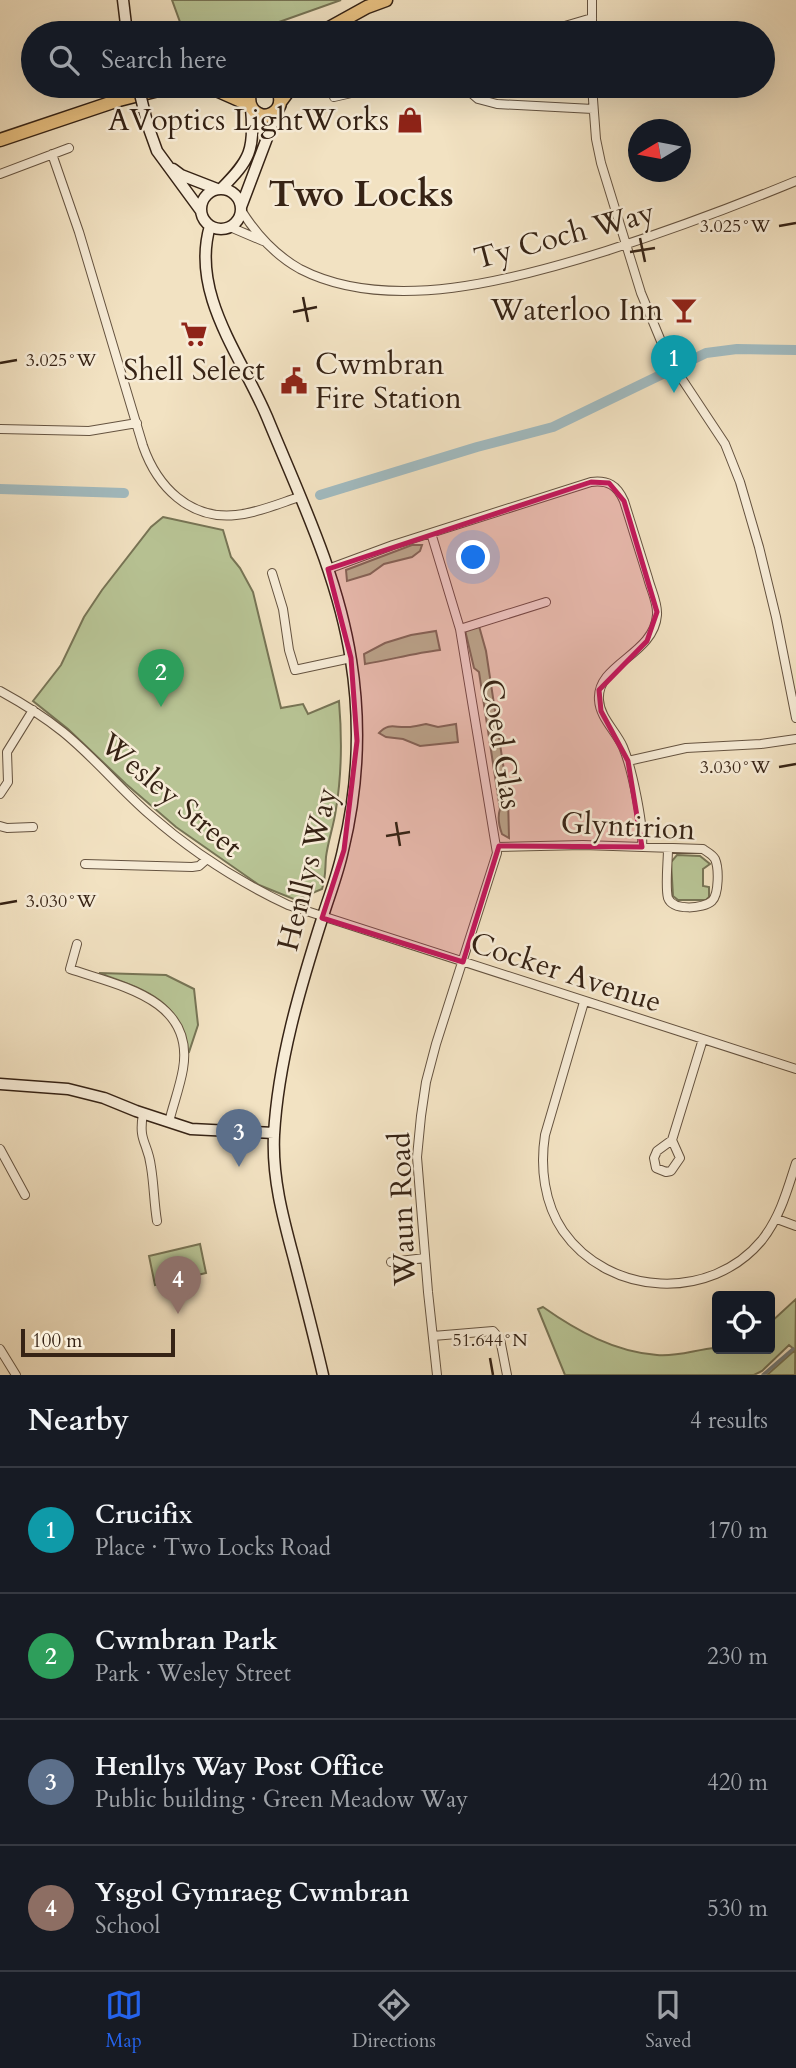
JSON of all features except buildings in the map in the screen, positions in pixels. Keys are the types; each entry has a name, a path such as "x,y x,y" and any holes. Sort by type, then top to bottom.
{"main road":[{"path":"345,21 367,7 386,0"},
{"path":"0,140 127,98"},
{"path":"232,98 265,116 272,114 284,98"},
{"path":"250,98 251,107"},
{"path":"279,98 279,105"}],"street":[{"path":"123,0 126,21"},
{"path":"582,21 592,18 593,0"},
{"path":"141,98 157,151 201,211 205,222 223,229 230,228 238,220 279,105"},
{"path":"477,98 488,103 593,108"},
{"path":"593,98 601,163 645,302 669,360 725,444 740,482 767,582 796,718"},
{"path":"201,211 206,195 219,189 241,169 249,155 253,130 251,107"},
{"path":"0,174 69,148"},
{"path":"52,154 153,470 170,492 187,505 215,514 238,515 299,497"},
{"path":"168,166 181,175 232,192 241,208"},
{"name":"Ty Coch Way","path":"230,228 263,241 292,264 331,282 372,289 444,288 513,278 625,244 733,207 796,181"},
{"name":"Ty Coch Way","path":"241,208 263,241"},
{"name":"Henllys Way","path":"210,226 206,239 207,282 217,313 265,414 328,569 351,658 357,717 355,771 344,850 288,1040 274,1133 274,1157 281,1210 323,1375"},
{"path":"0,429 89,432 137,424"},
{"path":"328,569 590,482 599,481 615,486 624,501 657,612 652,633 647,641 604,679 599,690 601,711 628,761 642,847"},
{"name":"Coed Glas","path":"431,533 460,629 496,847 463,962"},
{"path":"272,573 295,670 351,658"},
{"path":"460,629 546,602"},
{"name":"Wesley Street","path":"0,691 33,710 64,733 149,814 207,859 258,891 322,918"},
{"path":"0,794 8,782 7,752 33,710"},
{"path":"628,761 686,748 761,744 796,739"},
{"path":"0,826 33,827"},
{"name":"Glyntirion","path":"496,847 583,845 703,849 715,858 717,867 715,897 710,903 703,906 673,904 668,897 668,849"},
{"path":"85,864 192,867 199,866 207,859"},
{"name":"Cocker Avenue","path":"322,918 796,1069"},
{"path":"77,944 70,969 139,993 166,1009 175,1020 182,1036 184,1067 169,1122"},
{"name":"Waun Road","path":"437,1375 417,1157 426,1082 463,962"},
{"path":"584,1002 545,1135 542,1154 552,1212 563,1231 596,1263 634,1280 653,1284 685,1283 706,1278 732,1266 760,1242 777,1219 796,1163"},
{"path":"672,1140 704,1039"},
{"path":"0,1084 68,1089 104,1098 191,1129 274,1133"},
{"path":"143,1114 140,1135 151,1162 157,1222"},
{"path":"0,1149 25,1195"},
{"path":"777,1219 796,1226"},
{"path":"391,1262 425,1258"},
{"path":"433,1336 493,1331 500,1339 507,1375"},
{"path":"0,1349 16,1375"}],"highlighted area":[{"path":"591,482 609,483 624,501 657,612 647,641 599,690 601,711 628,761 642,847 499,846 463,962 322,918 344,850 357,741 351,658 328,569"}],"green space":[{"path":"172,0 341,0 282,21 180,21"},
{"path":"163,517 223,530 231,557 253,592 281,708 303,704 308,714 339,701 339,782 324,881 322,889 296,900 259,885 176,827 68,729 33,701 61,665 84,617 102,590 151,527"},
{"path":"412,545 422,545 420,551 412,557 384,564 370,574 347,581 346,570"},
{"path":"479,626 486,651 508,797 509,838 502,834 499,825 500,809 479,672 474,668 465,630"},
{"path":"436,631 440,650 365,664 364,654 385,643"},
{"path":"426,724 438,727 456,724 458,742 420,746 379,733 389,727"},
{"path":"677,855 700,856 710,864 703,869 703,886 709,887 709,897 706,900 678,900 673,896 671,862"},
{"path":"99,973 166,975 194,989 198,1025 189,1052 184,1051 182,1034 176,1019 157,998 130,984"},
{"path":"200,1244 206,1273 155,1285 149,1256"},
{"path":"796,1299 795,1375 767,1375 795,1350 789,1345 762,1371 754,1375 565,1375 538,1309 543,1307 583,1332 611,1345 641,1353 665,1355 712,1349 712,1354 775,1354 775,1318"}],"waterway":[{"path":"320,495 553,427 706,353 737,349 796,350"},
{"path":"0,489 124,493"},
{"path":"763,1375 793,1349"}],"place":[{"name":"AVoptics LightWorks","path":"410,120"},
{"name":"Waterloo Inn","path":"684,310"},
{"name":"Shell Select","path":"194,334"},
{"name":"Cwmbran Fire Station","path":"294,381"},
{"name":"Crucifix","path":"674,393"},
{"name":"Cwmbran Park","path":"161,707"},
{"name":"Henllys Way Post Office","path":"239,1167"},
{"name":"Ysgol Gymraeg Cwmbran","path":"178,1314"}],"district":[{"name":"Two Locks","path":"361,193"}]}
